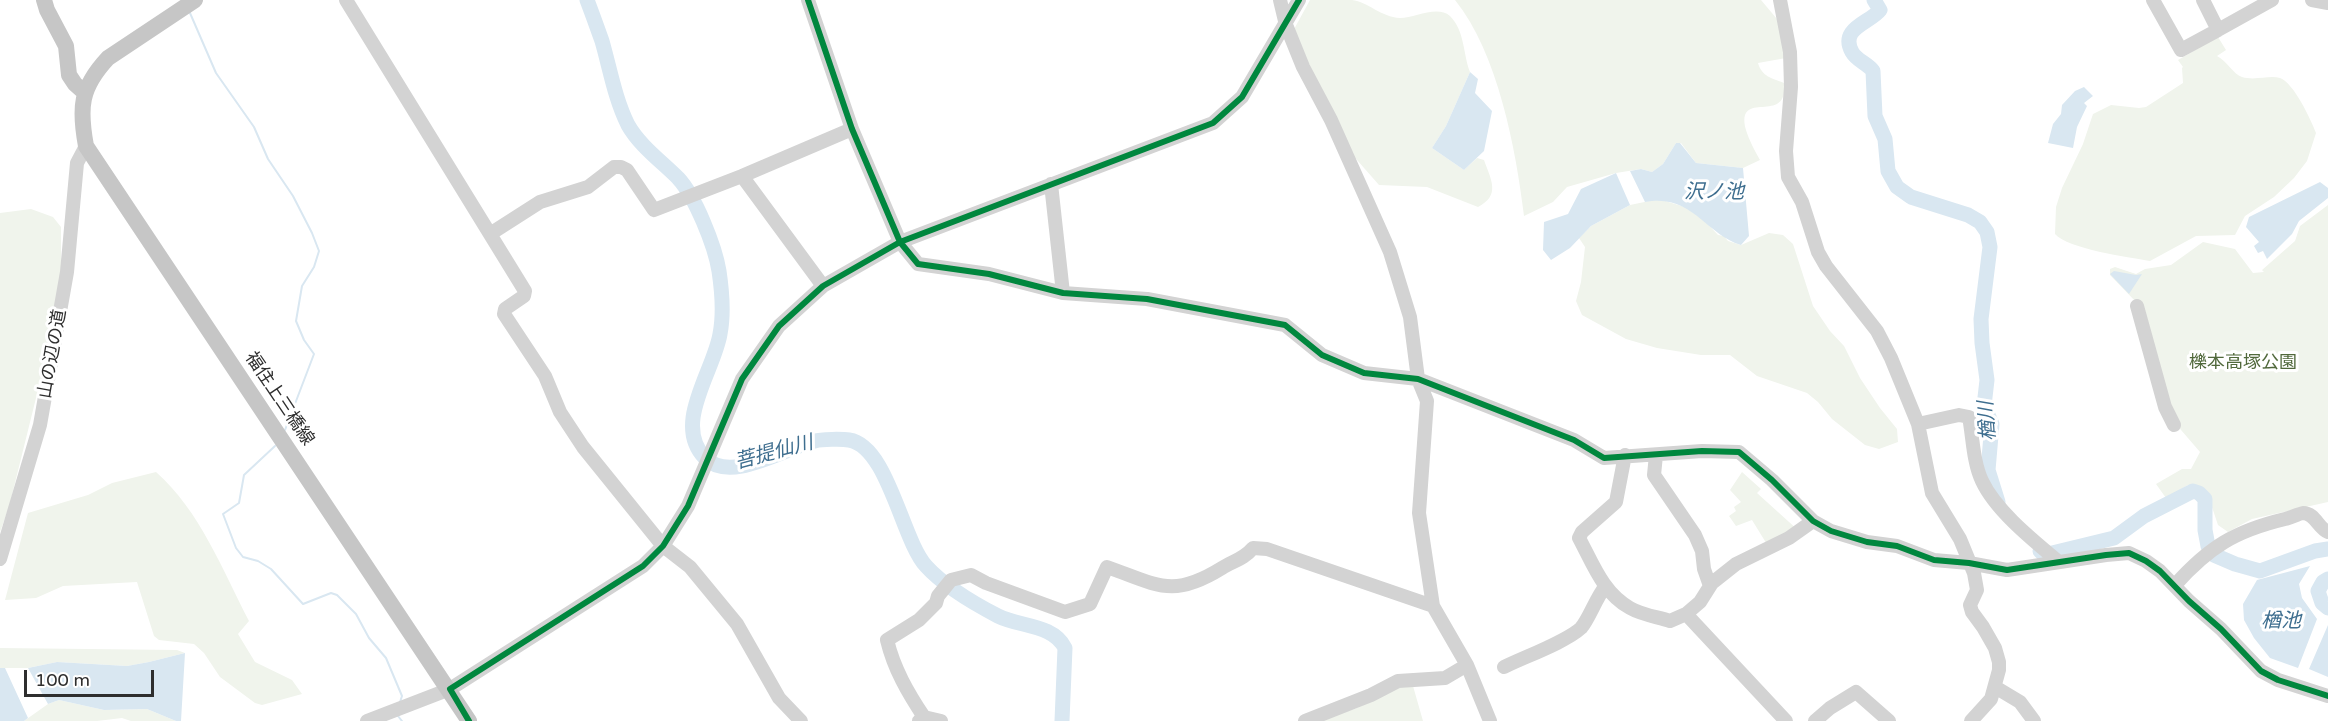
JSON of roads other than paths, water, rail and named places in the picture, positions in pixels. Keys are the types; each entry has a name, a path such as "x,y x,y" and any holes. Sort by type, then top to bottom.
{"main road":[{"path":"44,0 66,45 69,75 84,92"},
{"name":"福住上三橋線","path":"195,0 108,58 96,70 84,92 81,112 86,146 450,689 469,721"}],"street":[{"path":"346,0 526,293 505,309 505,317 545,376 560,412 583,447 663,546 690,567 737,624 779,698 801,721"},
{"path":"808,0 852,129 900,242 918,264 990,273 1063,292 1147,299 1285,325 1322,355 1364,373 1418,379 1574,440 1604,458 1702,451 1739,452 1813,520 1831,531 1867,542 1897,546 1934,560 2007,570 2106,555 2129,554 2146,561 2175,585 2261,671 2278,680 2328,696"},
{"path":"1280,0 1286,25 1390,252 1410,317 1418,379 1426,401 1419,513 1433,606 1467,665 1490,721"},
{"path":"367,721 450,689 644,566 663,546 688,506 742,379 780,326 823,286 900,242 1213,123 1242,97 1299,0"},
{"path":"1780,0 1790,52 1791,87 1786,151 1788,177 1802,202 1818,252 1826,266 1877,331 1891,358 1918,424 1932,493 1960,539 1969,563 1977,590 1970,604 1972,612 1995,648 1999,662 1991,699 1971,721"},
{"path":"2153,0 2181,50 2272,0"},
{"path":"2203,0 2218,30"},
{"path":"2312,0 2327,2"},
{"path":"490,234 540,202 588,187 615,167 627,170 654,210 742,176 852,129"},
{"name":"山の辺の道","path":"0,559 40,425 67,273 77,163 86,146"},
{"path":"742,176 823,286"},
{"path":"1051,184 1063,292"},
{"path":"2137,306 2165,407 2174,425"},
{"path":"1918,424 1959,415 1969,417 1974,455 1983,483 2009,518 2059,562"},
{"path":"1625,455 1616,502 1582,532 1579,538 1605,587 1632,609 1670,621 1686,614 1700,602 1710,586 1736,564 1789,538 1813,520"},
{"path":"1656,455 1654,475 1695,535 1702,550 1704,568 1710,586"},
{"path":"2175,585 2200,560 2225,540 2261,525 2303,513 2314,518 2322,530 2328,532"},
{"path":"940,721 921,719 891,656 887,640 919,620 936,603 938,596 951,580 970,575 1065,612 1090,604 1107,567 1167,588 1192,584 1204,579 1244,558 1253,548 1267,549 1433,606"},
{"path":"1504,667 1570,636 1582,627 1596,599 1605,587"},
{"path":"1686,614 1786,721"},
{"path":"1305,721 1371,695 1398,681 1445,678 1467,665"},
{"path":"1995,687 2020,702 2034,721"},
{"path":"1815,721 1830,708 1856,692 1889,721"}],"water":[{"path":"1470,72 1478,79 1475,93 1492,111 1484,151 1464,170 1432,148 1446,126"},
{"path":"2084,87 2093,96 2084,103 2087,106 2077,127 2073,148 2048,143 2053,124 2061,114 2062,105 2075,91"},
{"name":"沢ノ池","path":"1676,143 1680,143 1696,163 1743,168 1749,236 1741,245 1728,240 1687,209 1675,203 1645,202 1630,171 1641,169 1652,172 1663,164"},
{"name":"沢ノ池","path":"1616,173 1630,205 1591,226 1570,248 1551,260 1543,250 1544,222 1568,214 1581,189"},
{"path":"2320,182 2328,188 2328,198 2299,221 2292,234 2267,259 2263,251 2258,253 2254,246 2259,242 2246,227 2249,217"},
{"path":"2114,271 2142,274 2129,294 2110,274"},
{"name":"楢池","path":"2310,566 2299,584 2302,598 2317,619 2298,668 2270,658 2254,638 2244,620 2243,604 2257,580"},
{"name":"楢池","path":"2328,625 2328,677 2309,669"},
{"path":"185,653 181,721 147,709 104,710 59,700 48,704 28,668 57,662 127,666"},
{"path":"0,668 5,668 28,718 24,721 0,721"}],"waterway":[{"name":"菩提仙川","path":"587,0 628,125 645,147 684,186 709,235 717,261 722,294 720,334 698,397 693,429 696,444 705,458 716,465 744,466 818,440 849,440 863,446 884,476 917,553 933,573 959,594 979,606 1007,620 1044,630 1060,640 1065,648 1062,721"},
{"name":"楢川","path":"1874,0 1880,10 1857,27 1849,37 1849,44 1854,55 1873,71 1875,116 1885,139 1888,171 1897,187 1911,197 1968,215 1980,222 1987,232 1990,247 1981,319 1987,380 1984,406 1992,424 1988,470 1998,502"},
{"path":"190,13 216,73 254,127 268,159 293,196 319,251 314,267 302,286 296,321 304,340 314,354 285,430"},
{"path":"275,446 244,475 239,503 223,514 236,548 243,557 258,561 271,569 303,604 331,593 337,595 356,614 369,638 386,658 402,696 400,702"},
{"name":"楢川","path":"2040,551 2044,555 2114,538 2144,516 2193,491 2205,499 2205,530 2208,546 2214,555 2260,571 2315,551 2328,549"},
{"name":"楢川","path":"2328,579 2323,582 2318,591 2322,603 2328,608"},
{"path":"398,716 402,721"}],"park label":[{"name":"櫟本高塚公園","path":"2243,363"}]}
